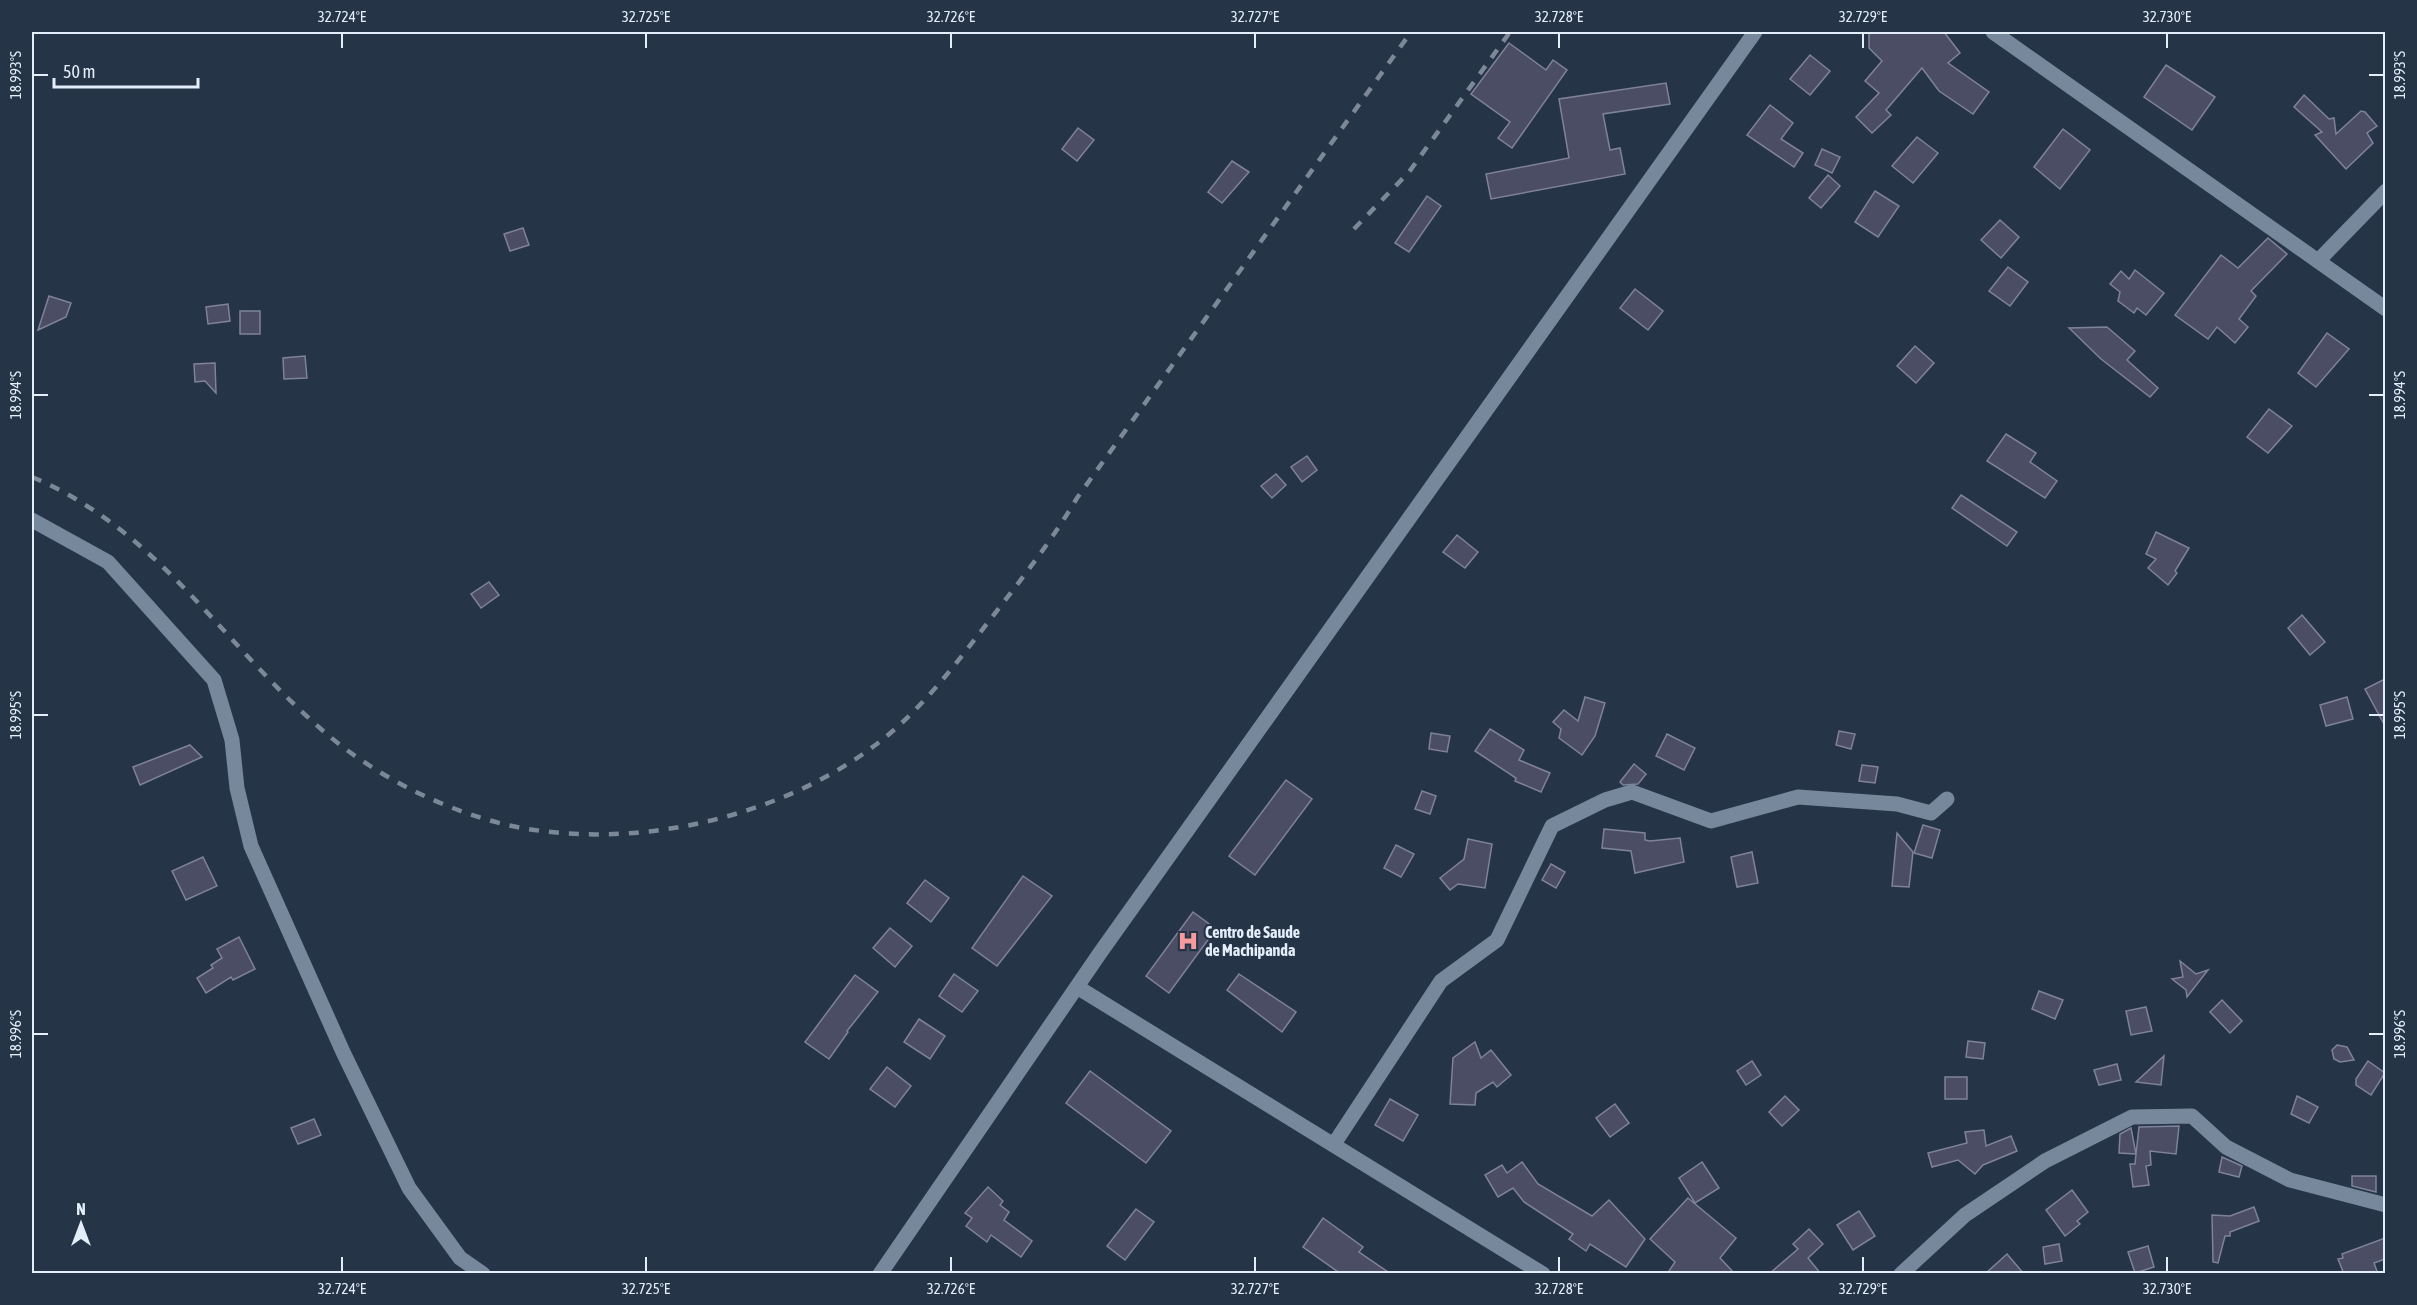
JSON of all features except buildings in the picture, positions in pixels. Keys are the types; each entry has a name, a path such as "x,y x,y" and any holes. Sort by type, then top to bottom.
{"street":[{"path":"880,1274 1077,987 1755,32"},
{"path":"1993,32 2385,309"},
{"path":"2318,261 2385,191"},
{"path":"32,520 108,562 214,680 232,740 237,788 251,846 343,1052 410,1188 460,1258 483,1274"},
{"path":"1334,1144 1441,981 1497,940 1552,826 1605,800 1632,792 1711,821 1798,797 1897,804 1931,813 1947,799"},
{"path":"1077,987 1543,1274"},
{"path":"1901,1274 1965,1215 2045,1161 2132,1117 2192,1116 2226,1147 2290,1180 2385,1205"}],"railway":[{"path":"32,477 76,499 116,526 152,557 285,695 341,746 386,776 435,801 512,826 558,833 605,834 653,831 701,823 748,810 793,793 835,771 874,746 906,719 936,688 1035,561 1077,498 1411,32"},
{"path":"1354,229 1409,172 1510,32"}],"place":[{"name":"Centro de Saude de Machipanda","path":"1188,941"}]}
